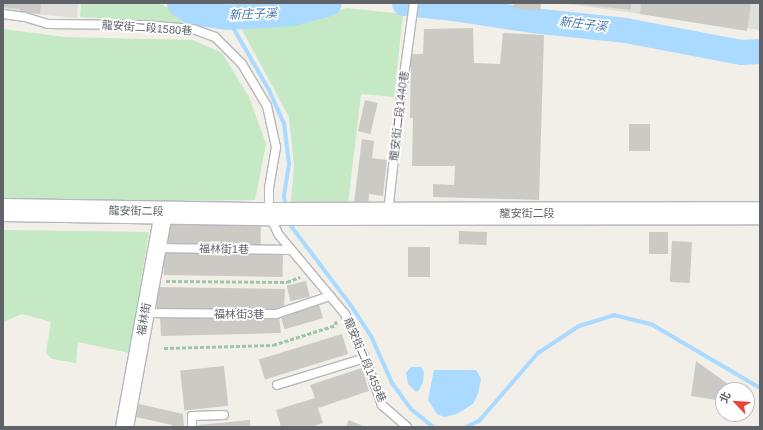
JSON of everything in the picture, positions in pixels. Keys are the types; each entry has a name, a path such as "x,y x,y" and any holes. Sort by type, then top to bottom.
{"street":[{"name":"龍安街二段","path":"3,210 269,214 760,213"},
{"name":"福林街","path":"124,427 163,212"}],"lane":[{"name":"龍安街二段1440巷","path":"388,214 399,112 414,3"},
{"name":"龍安街二段1580巷","path":"3,14 25,17 48,24 144,25 193,30 215,38 242,64 267,106 276,147 270,188 269,214"},
{"name":"龍安街二段1459巷","path":"269,214 279,235 345,314 365,358 382,405 407,427"},
{"name":"福林街1巷","path":"157,248 291,250"},
{"name":"福林街3巷","path":"145,313 276,314 330,296"},
{"path":"277,385 365,358"},
{"path":"192,427 192,416 224,415"}],"path":[{"path":"160,281 287,282 297,278"},
{"path":"164,348 272,345 336,326"}],"shaded area":[{"path":"3,3 78,3 77,18 3,11"},
{"path":"560,3 760,3 760,30"}],"green space":[{"path":"81,3 159,3 197,22 195,26 154,21 80,17"},
{"path":"205,3 296,3 288,6 227,7"},
{"path":"347,8 403,14 394,97 361,94 348,204 291,202 294,166 289,117 240,26 294,25"},
{"path":"3,29 64,37 193,40 222,53 249,97 266,144 255,200 3,203"},
{"path":"3,230 149,232 129,353 78,342 76,363 52,359 46,353 51,322 22,314 3,322"}],"water":[{"path":"411,367 421,367 424,372 423,382 419,390 416,392 408,384 406,373"},
{"path":"434,370 476,370 481,379 478,394 473,404 457,414 444,417 437,414 428,400"}],"building":[{"path":"3,3 41,3 40,14 20,12 20,9 3,7"},
{"path":"514,3 541,3 540,11 513,8"},
{"path":"571,3 631,3 631,10"},
{"path":"641,3 751,3 747,31 640,14"},
{"path":"473,28 474,63 500,64 503,33 544,35 539,200 433,197 433,184 454,185 455,166 412,166 413,118 410,118 411,54 423,54 424,29"},
{"path":"365,100 378,103 370,134 358,131"},
{"path":"629,124 650,124 650,151 629,151"},
{"path":"362,139 374,141 372,158 387,160 383,196 369,194 368,205 354,203"},
{"path":"166,221 261,223 261,247 166,245"},
{"path":"459,231 487,232 487,245 459,244"},
{"path":"649,232 668,232 668,254 649,254"},
{"path":"672,241 692,242 690,283 670,282"},
{"path":"408,247 430,247 430,277 408,277"},
{"path":"164,250 283,252 283,277 164,275"},
{"path":"306,281 310,297 290,301 287,286"},
{"path":"157,287 285,289 284,309 275,313 157,311"},
{"path":"318,301 323,318 285,329 280,312"},
{"path":"160,316 279,316 281,333 161,336"},
{"path":"342,334 348,354 265,380 259,359"},
{"path":"696,361 725,382 715,382 715,400 691,396"},
{"path":"224,366 228,406 184,410 180,371"},
{"path":"362,368 369,391 318,408 323,423 311,427 281,427 276,410 315,398 310,385"},
{"path":"139,404 183,414 184,427 171,427 172,425 136,417"},
{"path":"250,420 250,427 199,427 198,425"},
{"path":"349,420 365,427 346,427"}],"waterway":[{"name":"新庄子溪","path":"179,3 192,12 227,17 292,13 329,3"},
{"name":"新庄子溪","path":"404,3 452,8 532,20 625,30 741,52 760,51"},
{"path":"227,17 269,90 284,123 289,164 284,197 286,207"},
{"path":"288,222 352,307 371,336 392,383 411,409 433,427"},
{"path":"466,427 479,421 538,353 579,326 614,315 651,324 760,388"}]}
